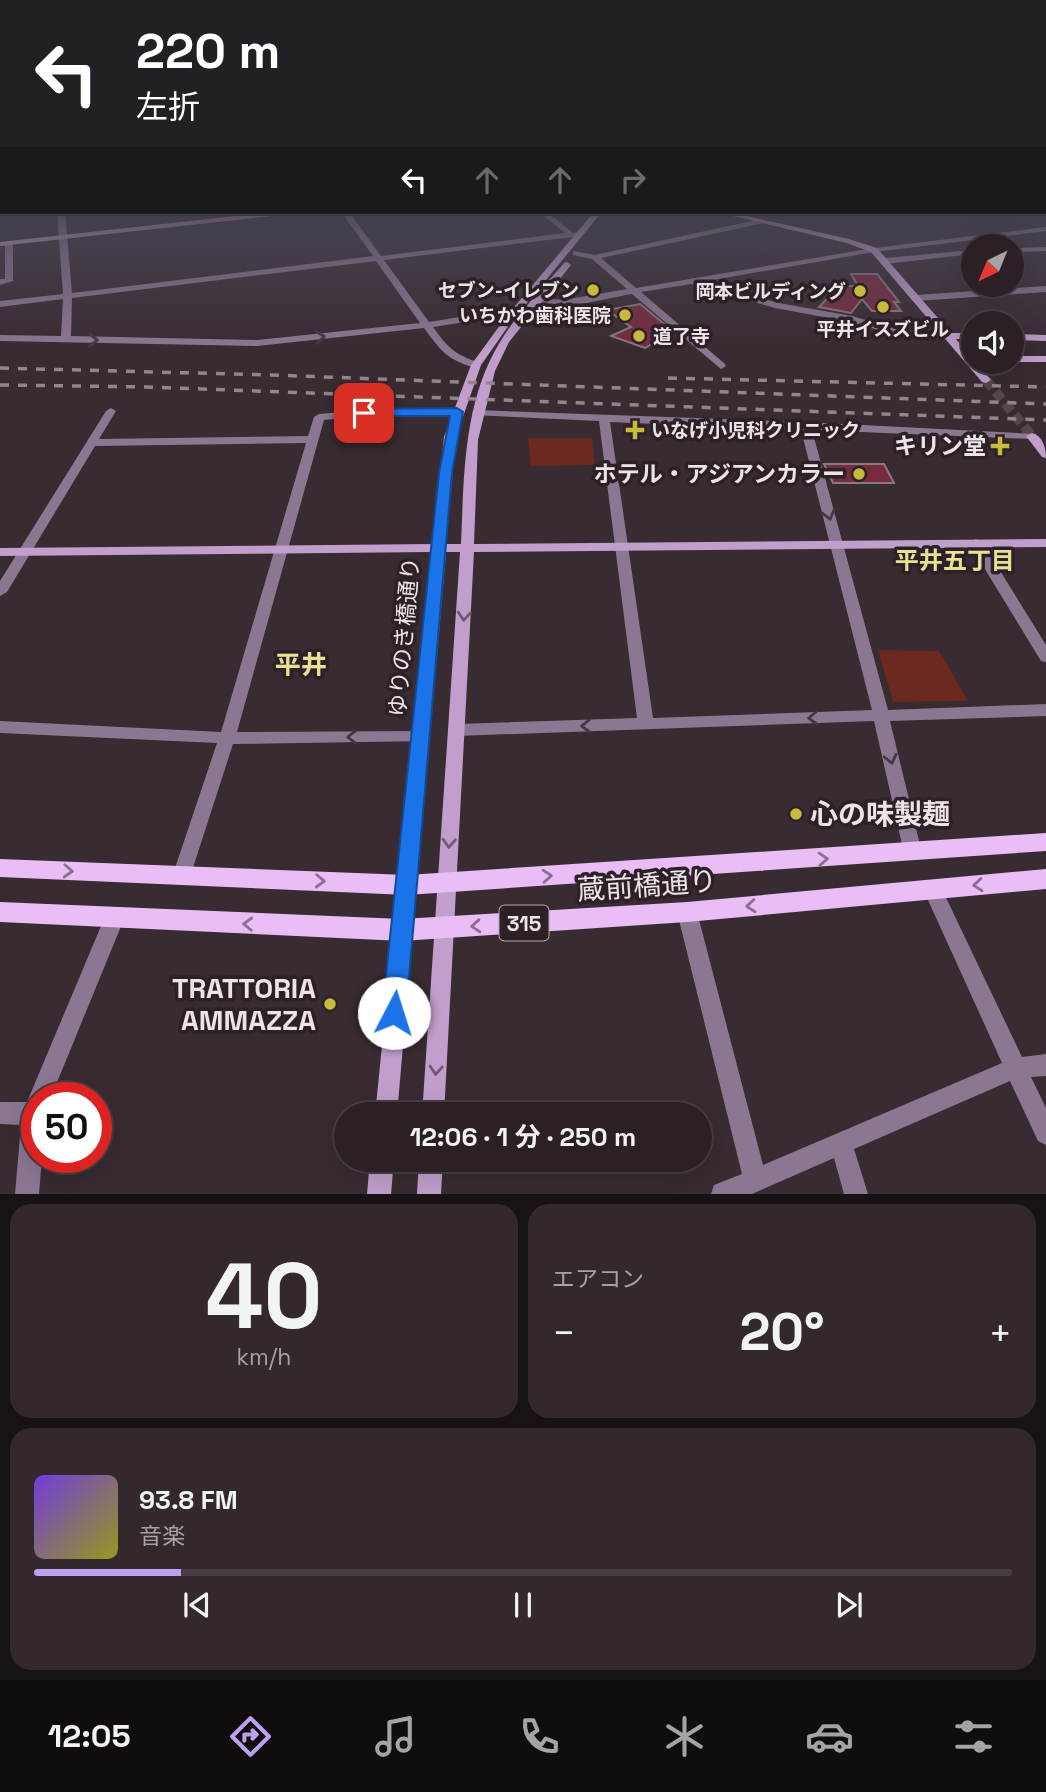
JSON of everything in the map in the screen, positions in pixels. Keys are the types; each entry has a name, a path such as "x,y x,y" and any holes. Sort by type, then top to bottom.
{"main road":[{"path":"5,244 40,240"},
{"name":"ゆりのき橋通り","path":"387,1102 450,437 475,365 569,240"},
{"path":"434,1102 472,439 490,370 505,341 587,240"},
{"path":"841,240 874,250 961,348"},
{"path":"950,336 961,336"},
{"path":"1024,337 1046,338"},
{"path":"1024,359 1046,359"},
{"path":"982,374 986,380"},
{"path":"1031,436 1046,446"},
{"path":"1031,436 1046,456"},
{"path":"0,551 1046,543"},
{"name":"蔵前橋通り","path":"0,868 407,885 1046,842"},
{"name":"蔵前橋通り","path":"0,912 402,930 687,912 1046,879"},
{"path":"379,1194 381,1172"},
{"path":"429,1194 430,1172"}],"street":[{"path":"62,240 68,296 66,339"},
{"path":"365,240 426,325 455,358 475,365"},
{"path":"0,304 519,240"},
{"path":"576,253 595,257 675,240"},
{"path":"537,300 563,303 874,250 958,240"},
{"path":"0,282 9,281 5,244"},
{"path":"1024,250 1046,249"},
{"path":"885,261 961,253"},
{"path":"595,257 721,366"},
{"path":"691,282 778,306 852,319 898,333 950,336"},
{"path":"916,298 1046,289"},
{"path":"0,338 257,343 478,317 509,319"},
{"path":"0,592 111,411"},
{"path":"181,877 227,738 319,417 387,411 457,412"},
{"path":"477,413 1031,436"},
{"path":"604,417 646,724"},
{"path":"805,425 881,715 913,853"},
{"path":"92,443 314,439"},
{"path":"976,543 1046,657"},
{"path":"456,730 1046,710"},
{"path":"0,727 227,738 421,737"},
{"path":"932,889 1046,1133"},
{"path":"687,912 755,1179"},
{"path":"47,1082 114,919"},
{"path":"723,1194 1015,1068 1046,1065"},
{"path":"0,1112 21,1109"},
{"path":"841,1143 856,1194"},
{"path":"27,1194 29,1173"}],"shaded area":[{"path":"528,438 592,438 595,465 531,466"},
{"path":"878,650 939,651 968,701 893,702"}],"building":[{"path":"851,274 877,274 899,302 894,302 901,311 872,311 862,299 851,313 819,307 839,286 858,286"},
{"path":"640,304 668,327 658,332 667,335 645,348 611,336 631,327 607,310"},
{"name":"ホテル・アジアンカラー","path":"824,464 884,464 894,483 833,483"}],"tunnel":[{"path":"986,380 1032,436"}],"railway":[{"path":"0,368 272,375 1046,404"},
{"path":"668,378 1046,387"},
{"path":"0,385 147,387 1046,420"}],"place":[{"name":"セブン-イレブン","path":"593,290"},
{"name":"岡本ビルディング","path":"860,291"},
{"name":"平井イスズビル","path":"883,307"},
{"name":"いちかわ歯科医院","path":"625,315"},
{"name":"道了寺","path":"639,336"},
{"name":"いなげ小児科クリニック","path":"635,430"},
{"name":"キリン堂","path":"1000,446"},
{"name":"ホテル・アジアンカラー","path":"859,474"},
{"name":"心の味製麺","path":"796,814"},
{"name":"TRATTORIA AMMAZZA","path":"330,1004"}],"district":[{"name":"平井五丁目","path":"955,560"},
{"name":"平井","path":"301,665"}],"route":[{"path":"364,413 457,412 450,437 446,473 394,1013"}]}
